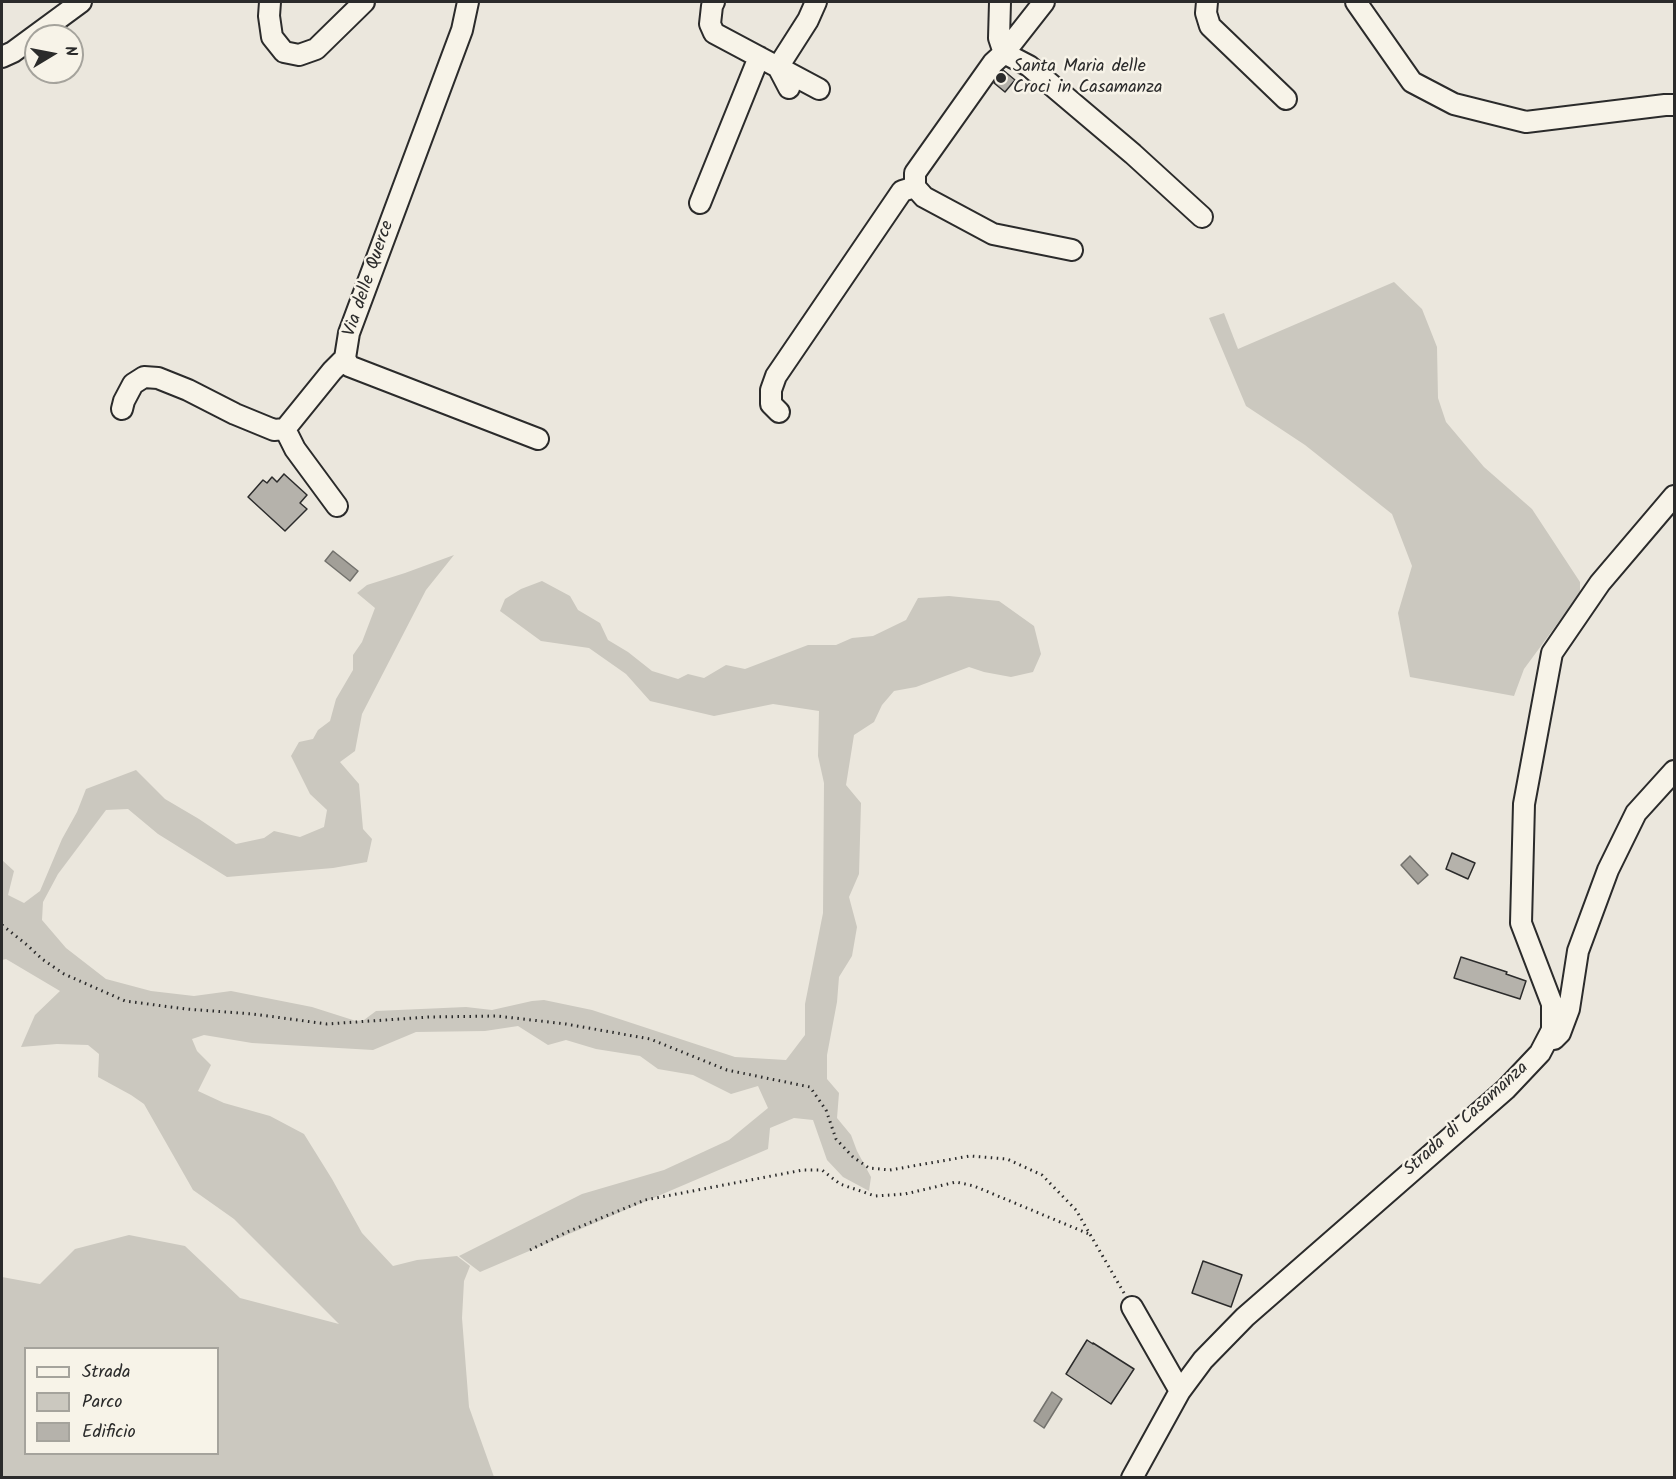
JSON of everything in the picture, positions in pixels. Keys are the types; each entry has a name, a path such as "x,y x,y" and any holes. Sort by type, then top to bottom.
{"street":[{"path":"2,57 14,52 81,2"},
{"path":"270,2 272,37 284,52 299,54 316,50 364,2"},
{"name":"Via delle Querce","path":"468,2 462,30 349,333 345,358 349,366 538,439"},
{"path":"714,2 710,24 714,33 819,89"},
{"path":"778,67 808,20 816,2"},
{"path":"1000,2 999,38 1004,53 1029,66 1133,154 1202,217"},
{"path":"1044,2 1004,53 993,63 915,172 915,187 924,197 993,234 1072,250"},
{"path":"1207,2 1206,13 1210,26 1286,99"},
{"path":"1356,2 1412,82 1454,104 1526,122 1674,105"},
{"path":"700,202 759,57"},
{"path":"778,67 789,88"},
{"path":"779,412 771,404 771,390 776,376 902,191 915,187"},
{"path":"122,410 124,401 134,384 144,377 158,378 274,430 285,429 332,370 345,358"},
{"path":"285,429 295,449 337,506"},
{"name":"Strada di Casamanza","path":"1132,1478 1180,1391 1203,1360 1245,1317 1506,1089 1539,1053 1552,1030 1552,1004 1521,923 1524,804 1552,653 1600,583 1674,496"},
{"path":"1539,1053 1560,1033 1569,1009 1578,951 1608,870 1636,813 1674,771"},
{"path":"1132,1307 1180,1391"}],"path":[{"path":"2,925 42,959 64,974 125,1001 327,1024 429,1017 497,1016 566,1024 650,1039 727,1070 810,1087 826,1110 836,1139 853,1157 869,1168 890,1170 970,1156 1007,1159 1042,1175 1076,1210 1132,1307"},
{"path":"530,1250 645,1200 803,1170 822,1170 840,1184 875,1196 905,1194 956,1182 974,1186 1090,1235"}],"green space":[{"path":"1394,282 1422,309 1437,347 1438,398 1446,422 1484,467 1532,509 1580,582 1580,593 1524,669 1514,696 1410,677 1398,613 1412,566 1392,514 1305,445 1246,406 1209,318 1224,313 1238,349"},
{"path":"454,555 426,590 362,714 355,751 340,762 359,784 363,829 372,839 367,862 333,868 227,877 158,834 128,809 106,810 58,874 43,902 42,920 66,948 106,979 151,991 194,996 231,991 312,1007 356,1021 364,1020 376,1011 466,1007 492,1010 544,1000 592,1010 735,1057 786,1060 805,1035 805,1004 823,913 824,783 818,756 819,711 773,704 714,716 650,701 626,674 589,648 541,641 500,611 505,599 521,589 542,581 570,596 578,610 600,623 608,640 652,671 678,679 688,674 704,678 726,665 745,669 808,645 836,645 852,638 873,636 906,620 918,598 949,596 999,601 1034,626 1041,654 1033,672 1011,677 969,667 916,687 894,691 882,705 874,722 854,735 846,785 861,803 859,874 849,897 857,927 852,956 839,977 837,1002 827,1055 827,1079 839,1093 837,1118 851,1135 871,1177 869,1191 843,1177 827,1160 813,1120 794,1118 770,1128 768,1149 480,1272 459,1256 582,1194 664,1170 729,1140 768,1108 758,1086 731,1094 693,1075 658,1069 640,1056 596,1049 566,1040 548,1045 518,1026 485,1031 416,1032 373,1050 252,1043 204,1035 192,1039 197,1051 211,1065 198,1091 224,1103 270,1116 304,1134 362,1233 393,1266 417,1260 457,1256 470,1266 464,1281 462,1318 469,1407 494,1477 2,1477 2,1277 40,1284 75,1249 129,1235 185,1246 240,1298 339,1324 234,1219 193,1190 144,1104 98,1077 99,1054 88,1045 57,1044 21,1047 35,1015 60,991 6,959 2,960 2,860 14,871 8,895 24,903 40,891 86,789 136,770 165,799 236,844 264,838 274,831 300,837 324,827 327,810 310,794 291,756 299,742 313,739 318,730 330,721 336,699 353,670 353,655 362,642 375,608 357,593 367,585"}],"shaded area":[{"path":"333,551 358,571 350,581 325,561"},
{"path":"1410,856 1428,875 1418,884 1401,865"},
{"path":"1052,1392 1062,1399 1044,1428 1034,1421"}],"building":[{"path":"1003,70 1015,80 1005,92 994,83"},
{"path":"284,474 307,495 300,503 307,509 285,531 248,497 263,480 267,483 272,477 277,482"},
{"path":"1452,853 1475,863 1468,879 1446,869"},
{"path":"1461,957 1507,972 1506,974 1526,981 1520,999 1454,978"},
{"path":"1203,1261 1242,1275 1231,1307 1192,1293"},
{"path":"1087,1340 1134,1369 1111,1404 1066,1374"}],"place":[{"name":"Santa Maria delle Croci in Casamanza","path":"1001,78"}]}
